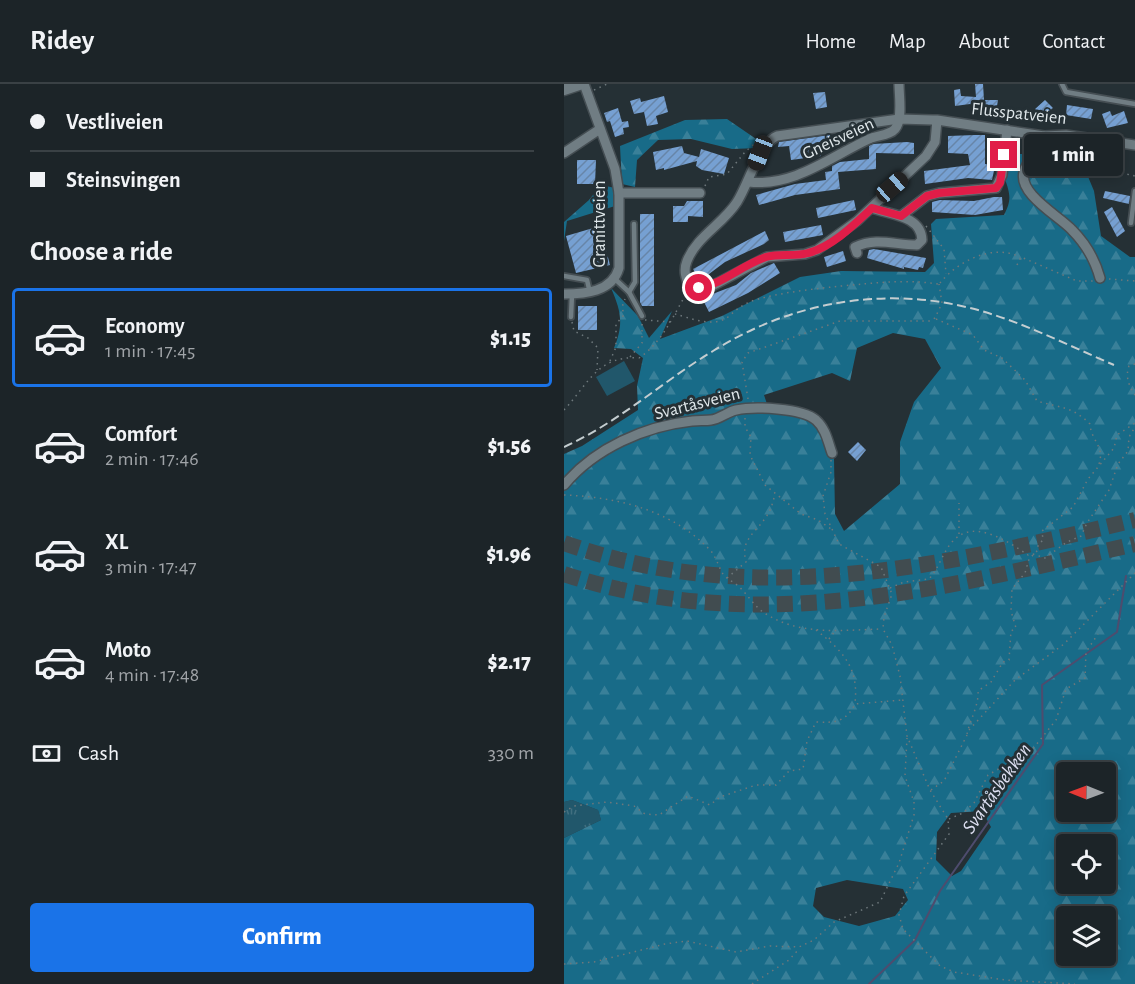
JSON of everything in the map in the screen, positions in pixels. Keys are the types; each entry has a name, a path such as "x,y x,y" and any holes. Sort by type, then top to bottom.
{"main road":[{"path":"564,89 582,84"}],"street":[{"name":"Granittveien","path":"568,294 590,293 615,279 620,260 619,193 613,160 582,84"},
{"path":"899,84 899,119"},
{"name":"Flusspatveien","path":"764,140 780,135 899,119 937,120 1044,136 1066,135 1135,145"},
{"name":"Gneisveien","path":"749,182 767,184 799,174 871,137 891,132 899,119"},
{"path":"764,140 749,182 735,205 692,250 685,265 685,275 690,288 712,286 767,257 806,254 817,250 846,231 930,151 937,136 937,120"},
{"path":"564,153 600,129"},
{"path":"901,216 927,196 996,188 1002,175 1006,130"},
{"path":"1044,136 1039,150 1024,172 1025,185 1042,206 1058,217 1084,244 1100,278"},
{"path":"619,193 700,193"},
{"path":"857,253 855,248 881,240 917,245 922,240 919,228 901,216 872,208"},
{"name":"Svartåsveien","path":"564,485 580,465 624,439 691,421 713,420 733,411 752,407 803,413 816,420 824,430 832,453"}],"lane":[{"path":"1062,84 1064,90 1070,93 1135,104"},
{"path":"1131,223 1135,191"},
{"path":"629,293 635,282 634,224"},
{"path":"564,276 586,277 590,293"},
{"path":"615,279 629,293 642,316"},
{"path":"568,294 572,317"}],"path":[{"path":"591,91 607,84"},
{"path":"1044,136 1055,144 1086,153 1108,170 1135,176"},
{"path":"700,193 709,177 727,174 745,152 764,140"},
{"path":"919,228 927,226 944,249 946,275"},
{"path":"935,318 942,303 939,285 946,275 965,262 988,254 1014,254 1077,281 1090,282 1100,278 1135,281"},
{"path":"1017,265 1021,257"},
{"path":"675,314 700,321 714,321 726,318 735,308 755,300 805,290 877,281 914,281 939,285"},
{"path":"564,410 597,370 621,356 639,358 649,351 663,337 690,288"},
{"path":"609,363 616,347 616,324 624,315 623,302 629,293"},
{"path":"642,316 645,321 652,323 671,321"},
{"path":"630,357 642,342 642,316"},
{"path":"572,317 574,331 588,338 598,348 597,370"},
{"path":"835,531 818,520 801,514 765,485 750,455 751,437 745,427 744,415 752,407 745,392 742,362 748,353 840,321 908,322 935,318 973,335 984,350 1002,358 1025,380 1037,402 1060,405 1082,416 1090,424 1090,430 1101,445 1102,454 1098,466"},
{"path":"1135,364 1129,366 1127,372 1135,396"},
{"path":"930,790 944,781 967,734 970,717 978,702 978,692 992,682 1003,662 1009,660 1011,631 1016,628 1011,611 1012,589 1025,573 1033,554 1043,540 1042,531 1072,507 1098,466 1114,448 1117,435 1135,423"},
{"path":"958,536 970,532 987,533 1028,555 1033,554 1045,558 1067,542 1081,536 1109,490 1118,464 1128,451 1129,437 1135,427"},
{"path":"752,984 789,960 800,947 814,940 834,922 880,902 903,854 914,815 914,802 905,776 907,736 903,700 892,645 883,629 884,617 892,594 881,567 839,544 835,531 825,514 823,496 831,472 832,453"},
{"path":"727,579 746,562 744,549 747,538 766,517 775,493"},
{"path":"564,495 614,499 638,506 683,527 712,551 727,579 740,586 765,614 788,624 816,630 883,629"},
{"path":"890,588 904,582 929,579 958,536 959,502"},
{"path":"967,734 1016,680 1064,644 1135,573"},
{"path":"564,812 574,806 607,801 634,806 645,814 659,816 688,796 710,805 720,797 756,785 776,785 789,771 803,769 807,741 816,722 837,722 845,718 855,704 856,676 829,640 816,630"},
{"path":"829,640 835,631"},
{"path":"948,819 963,813 974,802 988,775 1032,750 1056,720 1066,689 1085,678 1086,652 1098,634"},
{"path":"855,704 903,700"},
{"path":"907,736 930,790 948,819 949,834 925,864 901,902 899,915 903,929 940,966 954,972 1005,980 1075,984"},
{"path":"564,964 594,962 665,944 687,941 736,952 770,946 800,947"}],"green space":[{"path":"727,119 762,143 759,148 732,149 691,139 658,140 637,160 635,187 622,184 620,146 685,120"},
{"path":"1032,139 1079,155 1094,191 1101,236 1130,257 1135,257 1135,984 564,984 564,838 601,820 598,810 572,800 564,802 564,454 582,446 638,410 637,386 643,358 631,349 614,348 620,318 611,288 638,316 649,338 672,311 660,339 722,316 800,277 841,271 925,272 934,263 931,224 936,219 1004,215 1009,197 1004,176 1007,154 1025,154","holes":["893,333 925,339 941,368 914,402 900,442 900,484 844,531 835,514 834,459 828,443 808,417 767,404 764,395 832,373 850,381 857,348","982,811 991,827 961,871 952,876 936,860 937,832 951,813","847,880 903,889 908,900 895,916 859,926 824,917 813,906 816,888"]},
{"path":"601,185 615,188 615,206 567,221 564,241 564,222 589,200"},
{"path":"624,361 635,381 607,396 596,377"},
{"path":"572,800 598,810 601,820 564,838 564,802"}],"building":[{"path":"975,84 983,84 984,100 998,100 997,106 992,106 992,110 976,109 976,106 970,104 955,106 954,90 960,89 961,96 976,97"},
{"path":"825,92 827,107 816,109 813,93"},
{"path":"664,96 668,112 656,116 658,124 647,126 644,112 634,114 630,101 640,98 641,102"},
{"path":"1045,100 1053,108 1048,112 1051,115 1043,123 1035,109"},
{"path":"1067,105 1093,109 1091,119 1066,115"},
{"path":"618,108 622,122 628,121 629,127 623,128 624,134 615,137 610,121 607,122 604,113"},
{"path":"1110,111 1112,116 1124,111 1128,123 1107,128 1102,114"},
{"path":"830,135 831,140 819,142 821,156 791,160 789,146 778,147 779,142"},
{"path":"985,135 985,164 995,166 992,180 968,178 925,184 924,171 970,165 968,154 948,153 948,136"},
{"path":"914,143 914,154 876,153 876,169 838,172 840,189 795,195 759,205 756,195 795,184 826,180 825,172 832,171 832,166 840,162 869,159 869,146 873,144"},
{"path":"682,146 684,153 699,157 701,149 729,158 724,174 702,170 696,166 697,161 656,170 653,152"},
{"path":"577,160 596,160 595,184 577,184"},
{"path":"1105,191 1130,196 1129,204 1103,198"},
{"path":"1002,197 1003,210 975,215 932,212 932,202 940,200 974,201"},
{"path":"854,200 856,210 818,218 816,208"},
{"path":"687,201 703,201 703,217 688,216 688,222 673,222 673,206 684,206"},
{"path":"1112,207 1125,231 1117,237 1104,212"},
{"path":"640,214 654,214 654,306 642,306 640,302"},
{"path":"821,225 823,235 785,242 783,232"},
{"path":"600,226 610,265 576,273 566,236"},
{"path":"765,231 769,240 764,244 725,262 705,277 704,275 698,278 693,269"},
{"path":"869,250 926,258 923,268 919,267 918,270 904,267 904,269 867,258"},
{"path":"843,251 846,261 827,267 824,257"},
{"path":"774,263 780,273 748,293 709,312 702,298 736,285 751,273"},
{"path":"578,306 597,306 597,330 578,330"},
{"path":"858,442 866,450 857,461 848,452"}],"waterway":[{"name":"Svartåsbekken","path":"869,984 915,940 940,891 1043,744 1042,685 1117,632 1126,576"}],"tunnel":[{"path":"564,543 636,563 707,574 779,577 850,574 921,565 1064,537 1135,520"},
{"path":"564,574 636,593 708,602 779,604 850,600 921,590 1135,544"}],"railway":[{"path":"564,447 603,426 694,363 742,335 772,321 803,311 867,299 900,298 933,301 985,312 1022,325 1114,365"}],"route":[{"path":"699,288 712,286 767,257 806,254 817,250 846,231 872,208 901,216 927,196 951,190 996,188 1000,183 1004,155"}]}
